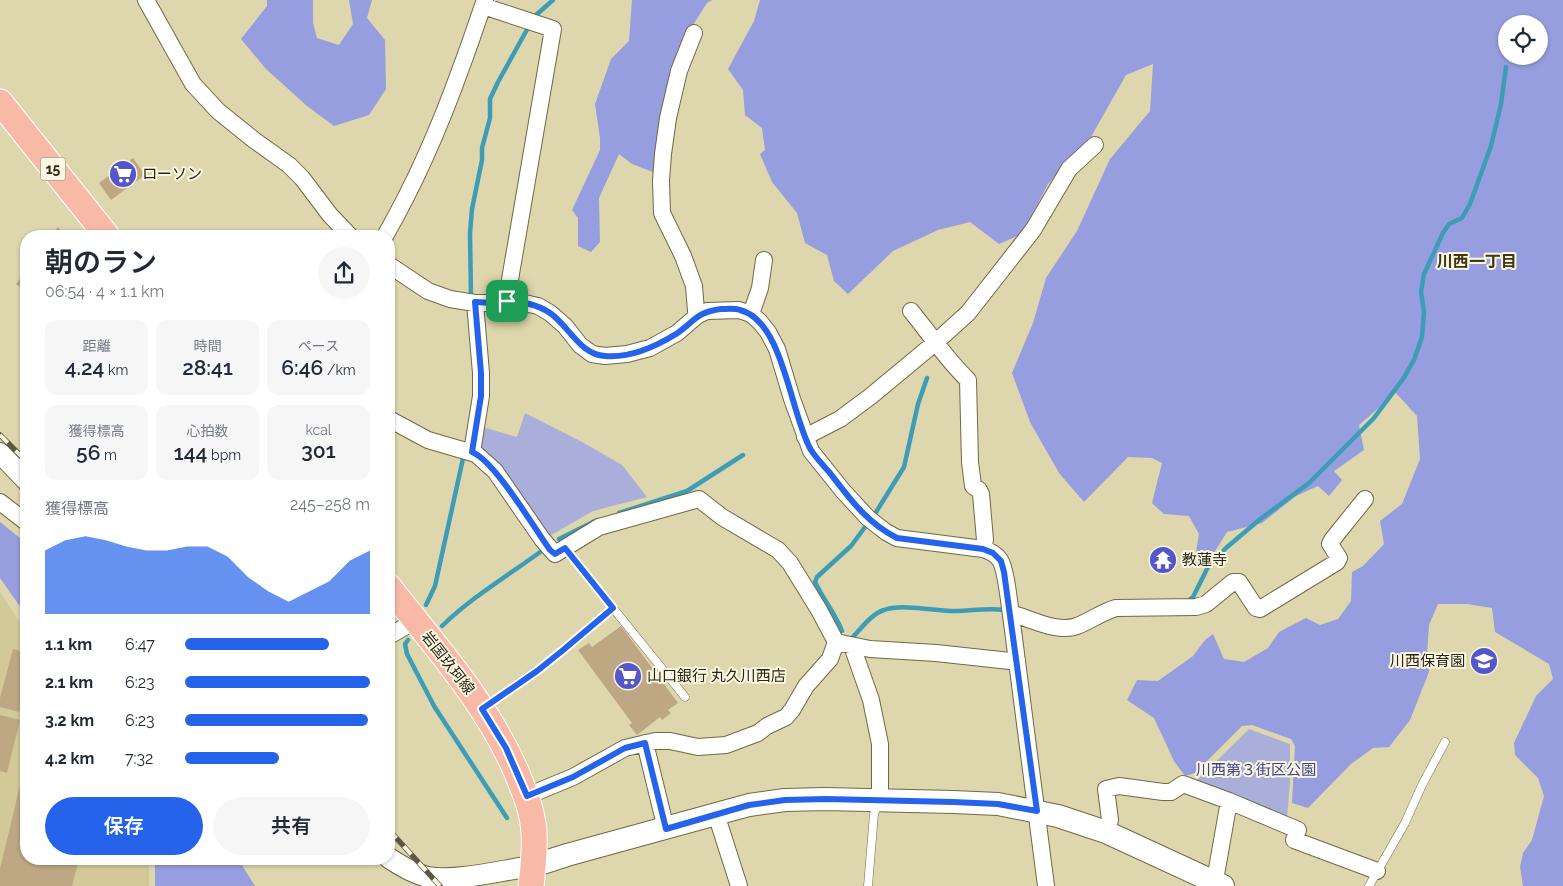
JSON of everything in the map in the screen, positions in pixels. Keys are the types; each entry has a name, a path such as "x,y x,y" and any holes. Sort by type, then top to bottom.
{"main road":[{"name":"15","path":"0,102 102,230"},
{"name":"岩国玖珂線","path":"395,595 465,682 506,748 527,796 534,832 532,876"},
{"path":"532,876 567,856 749,805 785,800 826,799 998,804 1037,811 1106,832 1217,885"}],"street":[{"path":"146,0 194,84 218,111 289,165 344,230"},
{"path":"389,230 402,207 437,128 462,66 484,3 553,29 507,301"},
{"path":"694,33 679,71 668,118 662,154 661,180 662,213 683,256 694,286 698,315"},
{"path":"805,438 840,419 870,396 941,350 1033,230 1069,169 1095,145"},
{"path":"751,314 760,288 764,260"},
{"path":"395,269 428,291 450,299 493,303 520,302 538,306 565,326 580,345 592,354 605,356 627,354 650,348 676,333 698,315 707,311 739,310 751,314 760,322 777,349 792,399 811,451 843,491 870,520 897,538 983,549 993,553 1001,561 1011,615 1046,886"},
{"path":"467,451 481,396 475,302"},
{"path":"911,311 941,350 968,380 970,462 973,486 981,494 985,540 983,549"},
{"path":"395,422 428,440 476,454 495,471 550,550 555,554 600,528 699,499 722,517 778,550 790,563 844,644 871,700 880,744 880,800"},
{"path":"0,453 20,474"},
{"path":"1011,615 1057,628 1064,628 1075,626 1116,608 1196,607 1206,604 1233,582 1239,582 1256,608 1260,609 1337,562 1339,558 1330,544 1365,499"},
{"path":"0,502 20,517"},
{"path":"395,633 415,621"},
{"path":"844,644 870,649 936,653 1010,661 1017,660"},
{"path":"527,796 573,777 625,748 655,741 670,740 698,747 726,745 758,733 767,726 786,717 806,686 844,644"},
{"path":"645,743 666,829"},
{"path":"1106,832 1110,820 1106,789 1118,786 1170,792 1183,784 1298,830 1294,840 1377,870"},
{"path":"1217,885 1229,801"},
{"path":"716,814 739,886"},
{"path":"395,862 428,881 464,876 532,876"}],"lane":[{"path":"565,548 684,697"},
{"path":"482,709 556,657 613,608"},
{"path":"1369,886 1405,823 1422,785 1445,742"},
{"path":"868,886 874,814 880,800"}],"shaded area":[{"path":"267,0 313,0 313,23 317,38 339,45 353,24 349,0 372,0 367,18 385,40 386,89 369,115 334,126 307,106 266,69 241,39 267,6"},
{"path":"632,0 712,0 707,3 679,47 663,108 653,172 632,164 619,154 599,198 600,242 591,252 578,246 578,218 572,210 600,150 595,104 611,59 629,41"},
{"path":"760,0 1563,0 1563,886 1523,886 1520,867 1523,853 1532,840 1544,796 1538,778 1515,755 1514,743 1536,696 1553,679 1549,664 1495,632 1492,608 1467,604 1438,604 1429,625 1427,655 1429,672 1410,720 1389,747 1373,748 1351,764 1308,808 1292,803 1295,746 1291,739 1252,725 1242,726 1195,773 1185,776 1174,761 1154,718 1127,700 1137,680 1158,681 1193,656 1205,640 1213,634 1224,659 1244,662 1268,648 1279,632 1306,618 1320,625 1338,619 1351,601 1352,572 1363,566 1384,544 1380,521 1402,504 1420,459 1417,416 1396,393 1359,425 1364,450 1334,471 1342,480 1329,496 1318,486 1296,496 1262,523 1227,532 1207,564 1194,564 1199,534 1189,516 1164,514 1152,503 1162,463 1152,458 1128,457 1084,502 1059,473 1030,422 1012,373 1033,323 1046,278 1077,231 1110,159 1150,111 1153,64 1126,75 1091,137 1048,184 1022,234 999,244 970,222 938,230 893,251 848,294 834,281 827,255 805,243 797,213 772,182 760,154 765,150 762,128 745,115 743,90 728,69 754,21"},
{"path":"0,522 20,538 20,606 0,578"},
{"path":"0,592 20,623 20,865 149,865 149,886 0,886"},
{"path":"155,865 242,865 255,886 155,886"}],"green space":[{"path":"525,413 622,465 647,497 593,511 546,538 481,450 482,427 517,437"},
{"name":"川西第３街区公園","path":"1249,729 1290,744 1290,783 1287,818 1193,784"}],"building":[{"path":"133,158 145,175 111,200 99,183"},
{"path":"20,278 20,287 16,284"},
{"name":"山口銀行 丸久川西店","path":"621,626 678,703 668,710 671,713 662,720 660,717 637,735 629,725 632,723 578,650 589,643 592,647"},
{"path":"13,649 20,651 19,712 0,707 0,698"},
{"path":"0,715 20,720 7,773 0,771"},
{"path":"20,785 20,865 77,865 72,886 0,886 0,869"}],"waterway":[{"path":"533,19 553,0"},
{"path":"471,297 470,233 472,209 482,160 482,148 490,118 490,99 529,26"},
{"path":"1188,601 1193,597 1208,567 1226,548 1259,520 1309,483 1374,418 1403,379 1414,360 1422,337 1424,312 1421,292 1424,274 1443,233 1449,224 1462,218 1470,204 1491,146 1501,104 1506,67"},
{"path":"873,517 904,467 918,404 927,378"},
{"path":"426,605 435,586 464,454"},
{"path":"619,513 687,491 743,455"},
{"path":"559,539 597,520"},
{"path":"842,631 815,582 817,577 851,546 868,523"},
{"path":"442,626 479,595 543,550"},
{"path":"852,638 875,615 891,608 907,607 956,611 1004,610"},
{"path":"408,640 405,644 407,654 434,706 507,818"}],"railway":[{"path":"0,435 20,455"},
{"path":"395,837 440,886"}],"place":[{"name":"ローソン","path":"123,174"},
{"name":"教蓮寺","path":"1163,560"},
{"name":"川西保育園","path":"1484,661"},
{"name":"山口銀行 丸久川西店","path":"628,676"}],"district":[{"name":"川西一丁目","path":"1477,261"}],"route":[{"path":"507,301 538,306 550,313 565,326 580,345 592,354 605,356 627,354 650,348 676,333 698,315 707,311 739,310 751,314 760,322 777,349 805,438 811,451 872,523 897,538 983,549 993,553 1001,561 1011,615 1037,811 998,804 953,802 785,800 749,805 666,829 645,743 625,748 573,777 527,796 506,748 482,709 537,671 613,608 565,548 555,554 550,550 495,471 472,452 481,396 475,302 493,303 507,301"}]}
